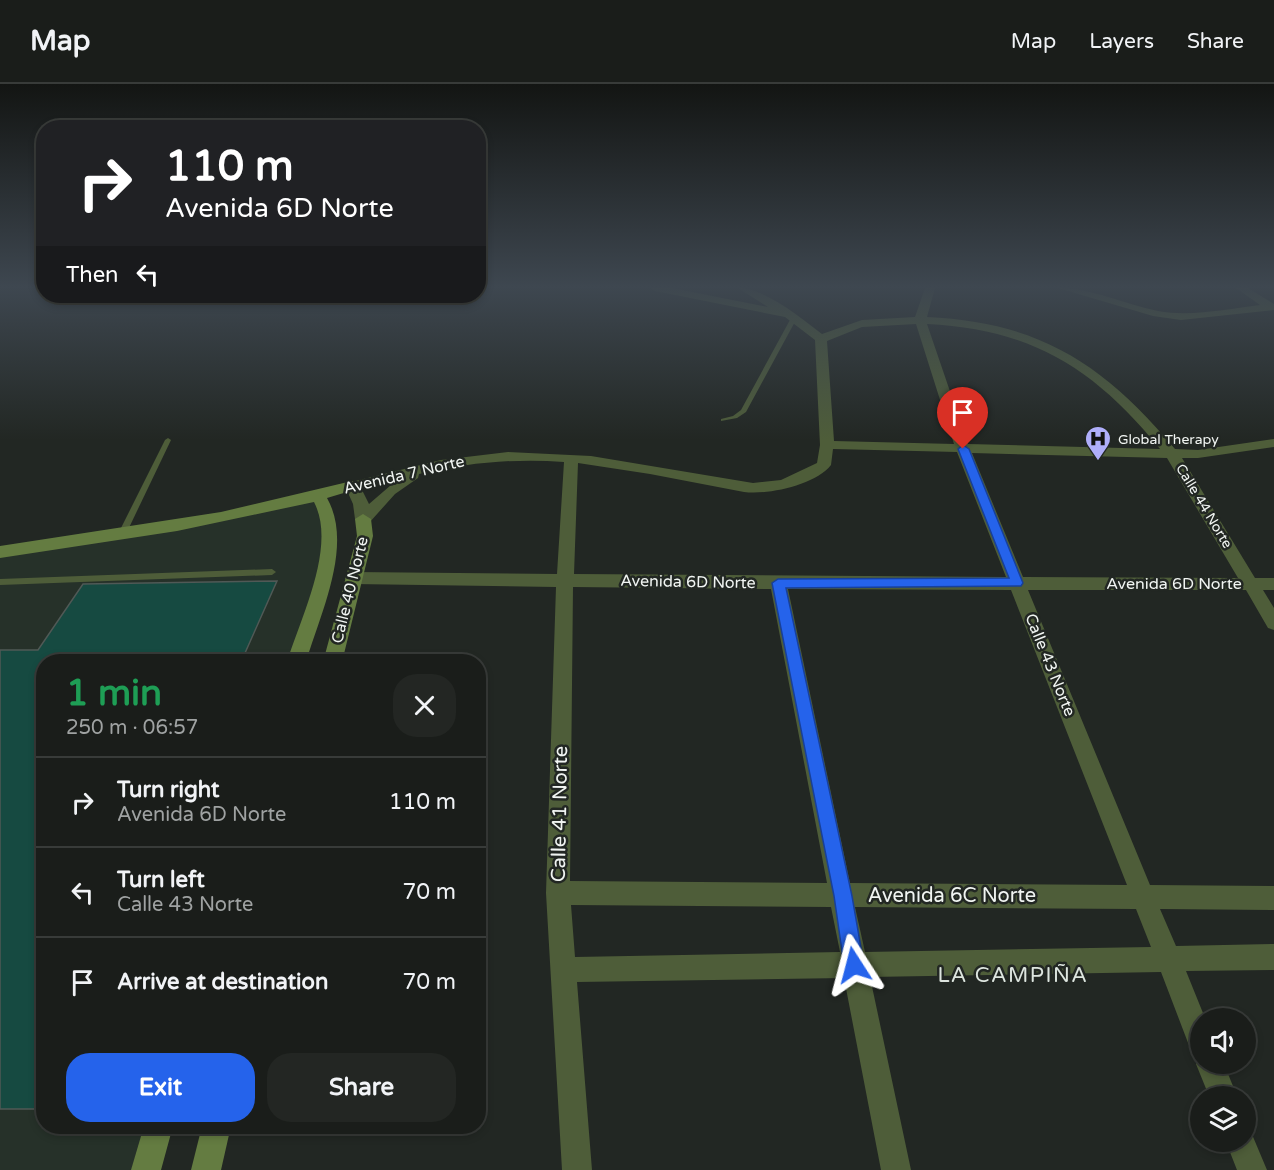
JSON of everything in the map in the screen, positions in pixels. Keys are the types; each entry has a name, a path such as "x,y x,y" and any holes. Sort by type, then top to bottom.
{"street":[{"name":"Avenida 7 Norte","path":"0,552 182,526 318,496 429,466 465,459 571,458 610,462 759,488 799,480 824,465 827,445 821,339"},
{"name":"Calle 43 Norte","path":"926,339 963,449 1190,1013"},
{"name":"Calle 44 Norte","path":"1029,339 1069,356 1128,402 1171,453 1274,623"},
{"path":"827,445 1171,453 1217,452 1274,443"},
{"name":"Calle 41 Norte","path":"571,458 565,581 558,893 577,1170"},
{"name":"Calle 40 Norte","path":"363,519 390,491 429,466"},
{"name":"Calle 40 Norte","path":"334,654 365,536 361,504 352,486"},
{"name":"Calle 40 Norte","path":"298,654 329,551 330,528 327,510 318,496"},
{"name":"Avenida 6D Norte","path":"353,578 778,583 1274,584"},
{"path":"778,583 843,896 854,965 896,1170"},
{"name":"Avenida 6C Norte","path":"558,893 1274,898"},
{"path":"563,970 1274,957"},
{"path":"146,1170 157,1134"},
{"path":"206,1170 215,1134"},
{"path":"1244,1152 1252,1170"}],"lane":[{"path":"723,420 735,417 744,411 753,398 782,339"},
{"path":"122,534 168,440"},
{"path":"0,582 272,572"}],"shaded area":[{"path":"318,496 330,528 298,654 36,654 36,1134 157,1134 146,1170 0,1170 0,552"}],"building":[{"path":"277,581 245,654 36,654 36,1109 0,1109 0,650 38,650 83,584"}],"place":[{"name":"Global Therapy","path":"1098,462"}],"district":[{"name":"LA CAMPIÑA","path":"1013,975"}],"route":[{"path":"854,965 843,896 778,583 1017,583 963,449"}]}
